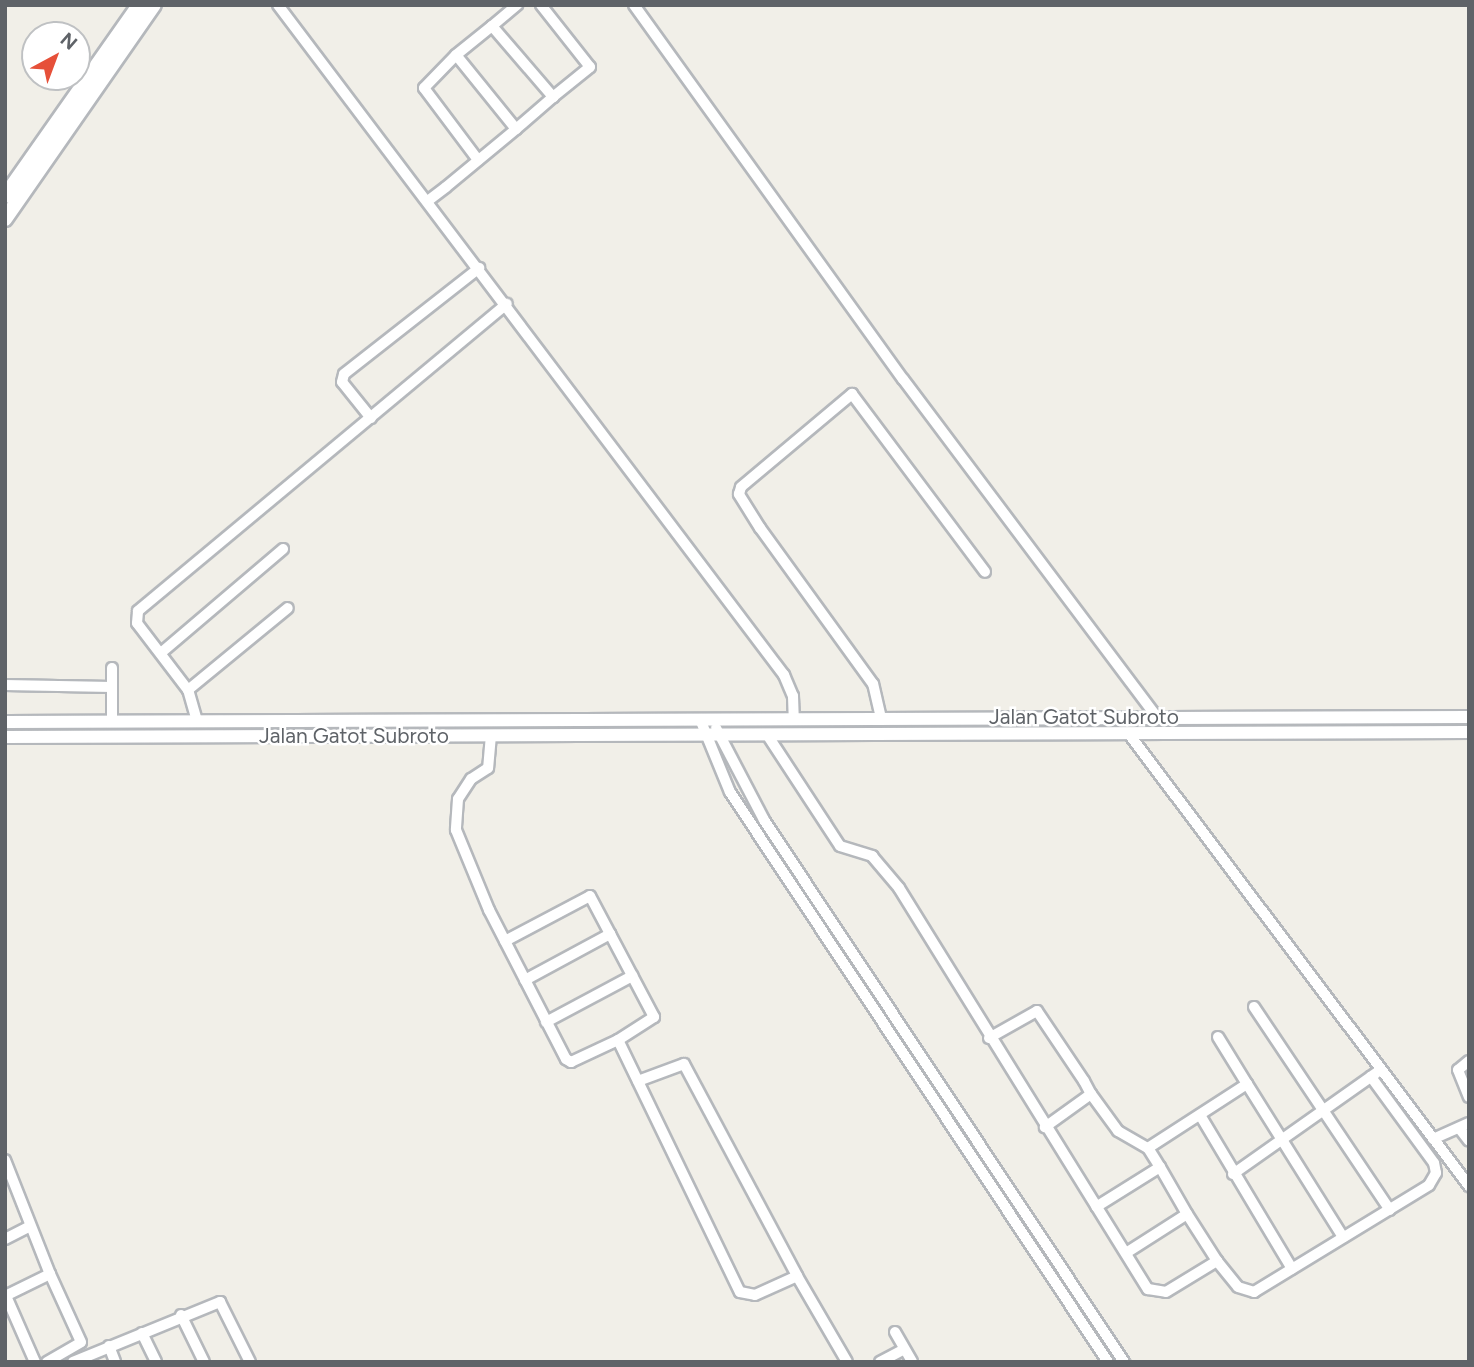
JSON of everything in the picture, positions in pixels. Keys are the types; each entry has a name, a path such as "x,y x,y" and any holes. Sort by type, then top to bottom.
{"main road":[{"path":"5,196 139,5"},
{"path":"5,219 154,5"}],"street":[{"path":"278,5 429,200 784,675 793,696 794,719"},
{"path":"478,160 424,88 456,55 517,5"},
{"path":"429,200 590,67 541,5"},
{"path":"634,5 1152,717"},
{"path":"492,26 553,97"},
{"path":"456,55 516,129"},
{"path":"371,418 342,382 344,374 479,268"},
{"path":"197,721 188,691 162,652 137,623 138,611 507,304"},
{"path":"881,718 873,684 760,528 739,494 741,487 852,394 985,572"},
{"path":"162,652 283,549"},
{"path":"188,691 288,608"},
{"path":"112,722 113,668"},
{"path":"5,685 112,687"},
{"name":"Jalan Gatot Subroto","path":"5,722 1469,717"},
{"path":"707,719 764,820 1124,1362"},
{"path":"707,719 703,736 730,792 1108,1362"},
{"path":"274,721 276,736"},
{"path":"298,721 299,736"},
{"name":"Jalan Gatot Subroto","path":"5,737 299,736 491,739 1469,732"},
{"path":"1131,733 1469,1186"},
{"path":"768,736 840,846 872,856 899,888 989,1038 1149,1289 1158,1293 1217,1261"},
{"path":"491,739 490,762 458,799 456,830 505,941 568,1061 618,1040 653,1017 588,895 505,941"},
{"path":"525,980 610,934"},
{"path":"546,1022 632,976"},
{"path":"1254,1007 1390,1210"},
{"path":"989,1038 1031,1010 1040,1013 1091,1094 1118,1130 1148,1147 1217,1261 1245,1293 1292,1269 1429,1185 1436,1168 1371,1077"},
{"path":"1217,1037 1343,1237"},
{"path":"618,1040 740,1292 755,1295 797,1276"},
{"path":"1469,1061 1458,1070 1469,1097"},
{"path":"638,1082 684,1065 797,1276 847,1362"},
{"path":"1233,1174 1381,1069"},
{"path":"1148,1147 1247,1084"},
{"path":"1045,1126 1091,1094"},
{"path":"1200,1115 1292,1269"},
{"path":"1434,1139 1461,1127 1469,1141"},
{"path":"5,1160 10,1184 81,1342 47,1362"},
{"path":"1096,1207 1160,1167"},
{"path":"1126,1253 1187,1214"},
{"path":"5,1239 30,1226"},
{"path":"35,1362 5,1296 50,1274"},
{"path":"73,1362 181,1315 224,1304 250,1362"},
{"path":"181,1315 204,1362"},
{"path":"895,1332 912,1362"},
{"path":"142,1333 156,1362"},
{"path":"109,1346 115,1362"},
{"path":"880,1362 904,1349"}]}
